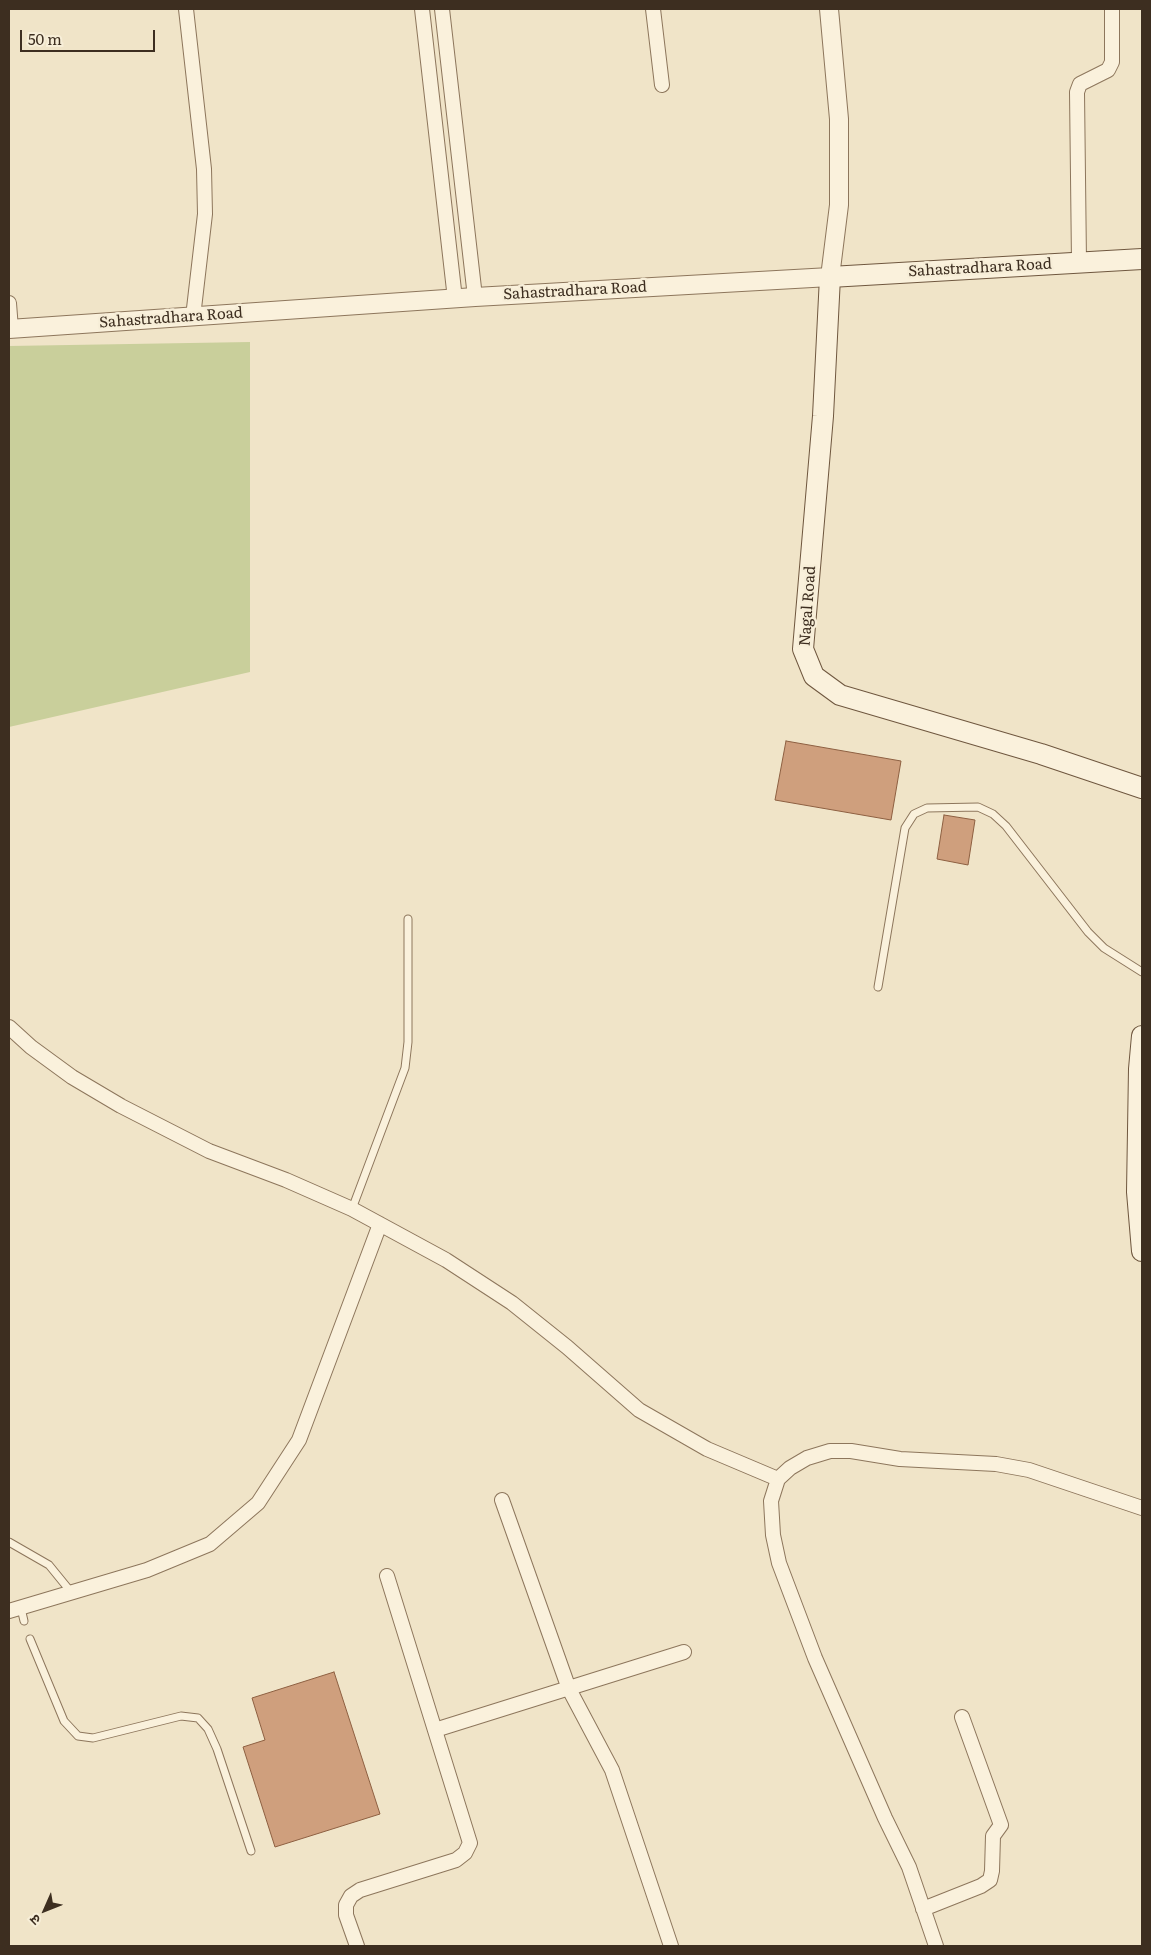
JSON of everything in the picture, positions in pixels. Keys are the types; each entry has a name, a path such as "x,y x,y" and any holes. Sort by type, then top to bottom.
{"main road":[{"name":"Sahastradhara Road","path":"830,277 1142,258"},
{"name":"Nagal Road","path":"830,277 823,416 803,649 814,676 840,695 1040,754 1142,788"},
{"path":"1142,1036 1139,1069 1138,1192 1142,1244"}],"street":[{"path":"186,9 204,169 205,214 193,316"},
{"path":"422,9 455,298"},
{"path":"442,9 475,297"},
{"path":"653,9 662,85"},
{"path":"829,9 840,120 839,206 830,277"},
{"path":"1079,262 1077,92 1080,84 1108,70 1112,62 1112,9"},
{"name":"Sahastradhara Road","path":"10,329 455,298 830,277"},
{"path":"9,303 10,329"},
{"path":"9,1027 31,1047 72,1077 122,1106 209,1151 286,1180 352,1209 446,1260 512,1303 567,1347 639,1410 707,1449 778,1479"},
{"path":"18,1614 71,1593 147,1570 210,1544 258,1503 299,1440 380,1224"},
{"path":"936,1946 909,1867 885,1818 815,1658 779,1563 773,1535 771,1501 778,1479 790,1468 807,1458 830,1451 851,1451 900,1459 996,1464 1029,1470 1142,1508"},
{"path":"502,1500 569,1689 612,1770 671,1946"},
{"path":"357,1946 346,1915 346,1905 351,1896 360,1890 456,1860 465,1853 470,1843 387,1576"},
{"path":"435,1730 684,1652"},
{"path":"924,1909 981,1886 990,1880 992,1871 992,1841 1001,1825 962,1717"}],"lane":[{"path":"878,987 906,828 914,814 927,808 978,807 993,814 1006,826 1088,932 1104,948 1142,972"},
{"path":"352,1209 405,1068 408,1042 408,919"},
{"path":"9,1542 49,1565 71,1593"},
{"path":"30,1639 64,1721 78,1736 94,1738 181,1716 198,1718 208,1729 218,1749 251,1851"}],"green space":[{"path":"250,342 250,672 9,727 9,346"}],"building":[{"path":"786,741 901,761 891,820 775,800"},
{"path":"944,815 975,820 968,865 937,859"},
{"path":"334,1672 380,1814 275,1847 243,1747 265,1740 252,1698"}]}
